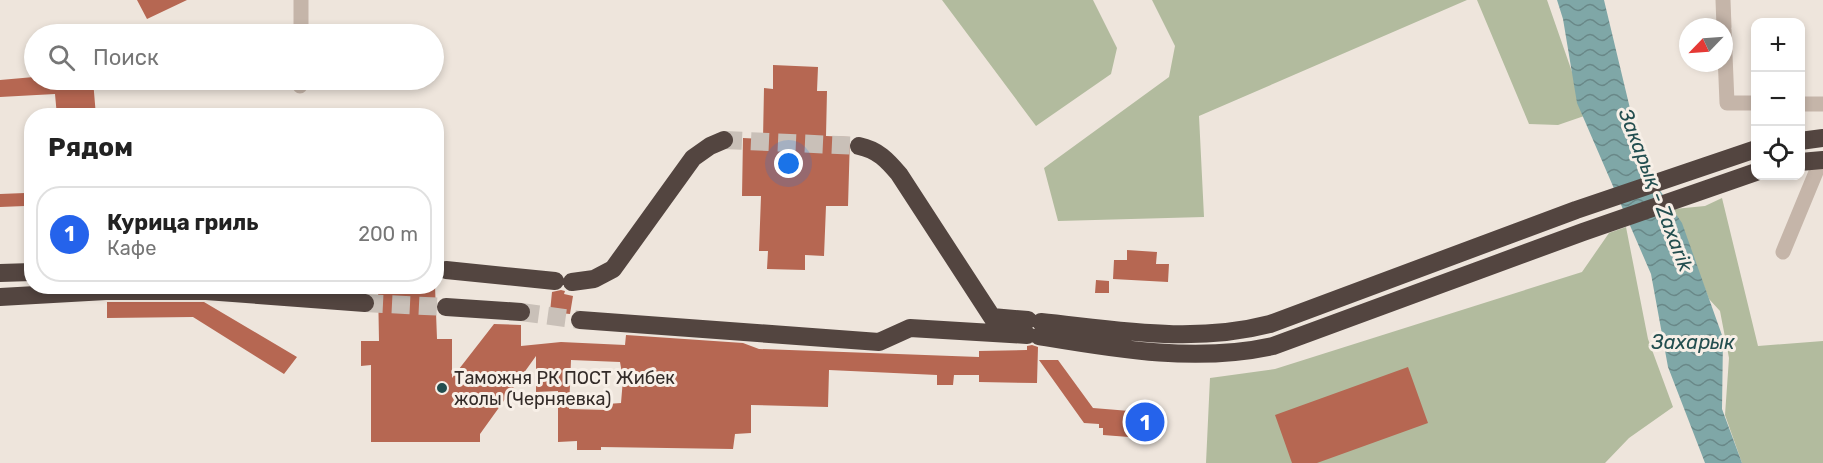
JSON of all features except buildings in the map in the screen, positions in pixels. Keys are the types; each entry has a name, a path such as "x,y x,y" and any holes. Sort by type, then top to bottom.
{"highway":[{"path":"1805,140 1823,138"},
{"path":"446,270 564,281 594,279 613,268 693,158 710,146 724,140"},
{"path":"859,146 872,149 884,156 899,174 992,317 1034,328 1185,355 1246,352 1274,346 1616,220 1751,173"},
{"path":"580,320 879,342 910,328 1034,328 1152,335 1201,335 1244,331 1270,324 1608,199 1751,150"},
{"path":"1805,162 1822,160"},
{"path":"24,272 3,272 4,296 45,294"},
{"path":"246,294 365,303"},
{"path":"446,307 521,312"}],"street":[{"path":"301,24 302,0"},
{"path":"1723,0 1724,18"},
{"path":"1726,72 1727,103 1751,103"},
{"path":"1805,104 1823,104"},
{"path":"1783,252 1822,160"}],"green space":[{"path":"942,0 1093,0 1117,48 1111,74 1036,126"},
{"path":"1152,0 1467,0 1199,116 1204,217 1058,221 1044,168 1169,77 1175,46"},
{"path":"1477,0 1547,0 1587,115 1558,125 1529,124"},
{"path":"1722,198 1758,346 1823,341 1823,463 1742,463 1725,415 1729,358 1720,311 1709,299 1674,209 1705,206"},
{"path":"1626,227 1648,339 1673,407 1629,438 1605,463 1206,463 1210,378 1275,369 1582,272 1609,233"}],"water":[{"name":"Захарык","path":"1557,0 1604,0 1644,167 1682,223 1723,338 1722,409 1742,463 1705,463 1668,367 1651,274 1577,103 1563,19"}],"tunnel":[{"path":"724,140 859,146"},
{"path":"365,303 446,307"},
{"path":"521,312 580,320"}],"place":[{"name":"Таможня РК ПОСТ Жибек жолы (Черняевка)","path":"442,388"},
{"name":"Курица гриль","path":"1145,422"}],"water label":[{"name":"Закарық - Zaxarik","path":"1656,190"}]}
